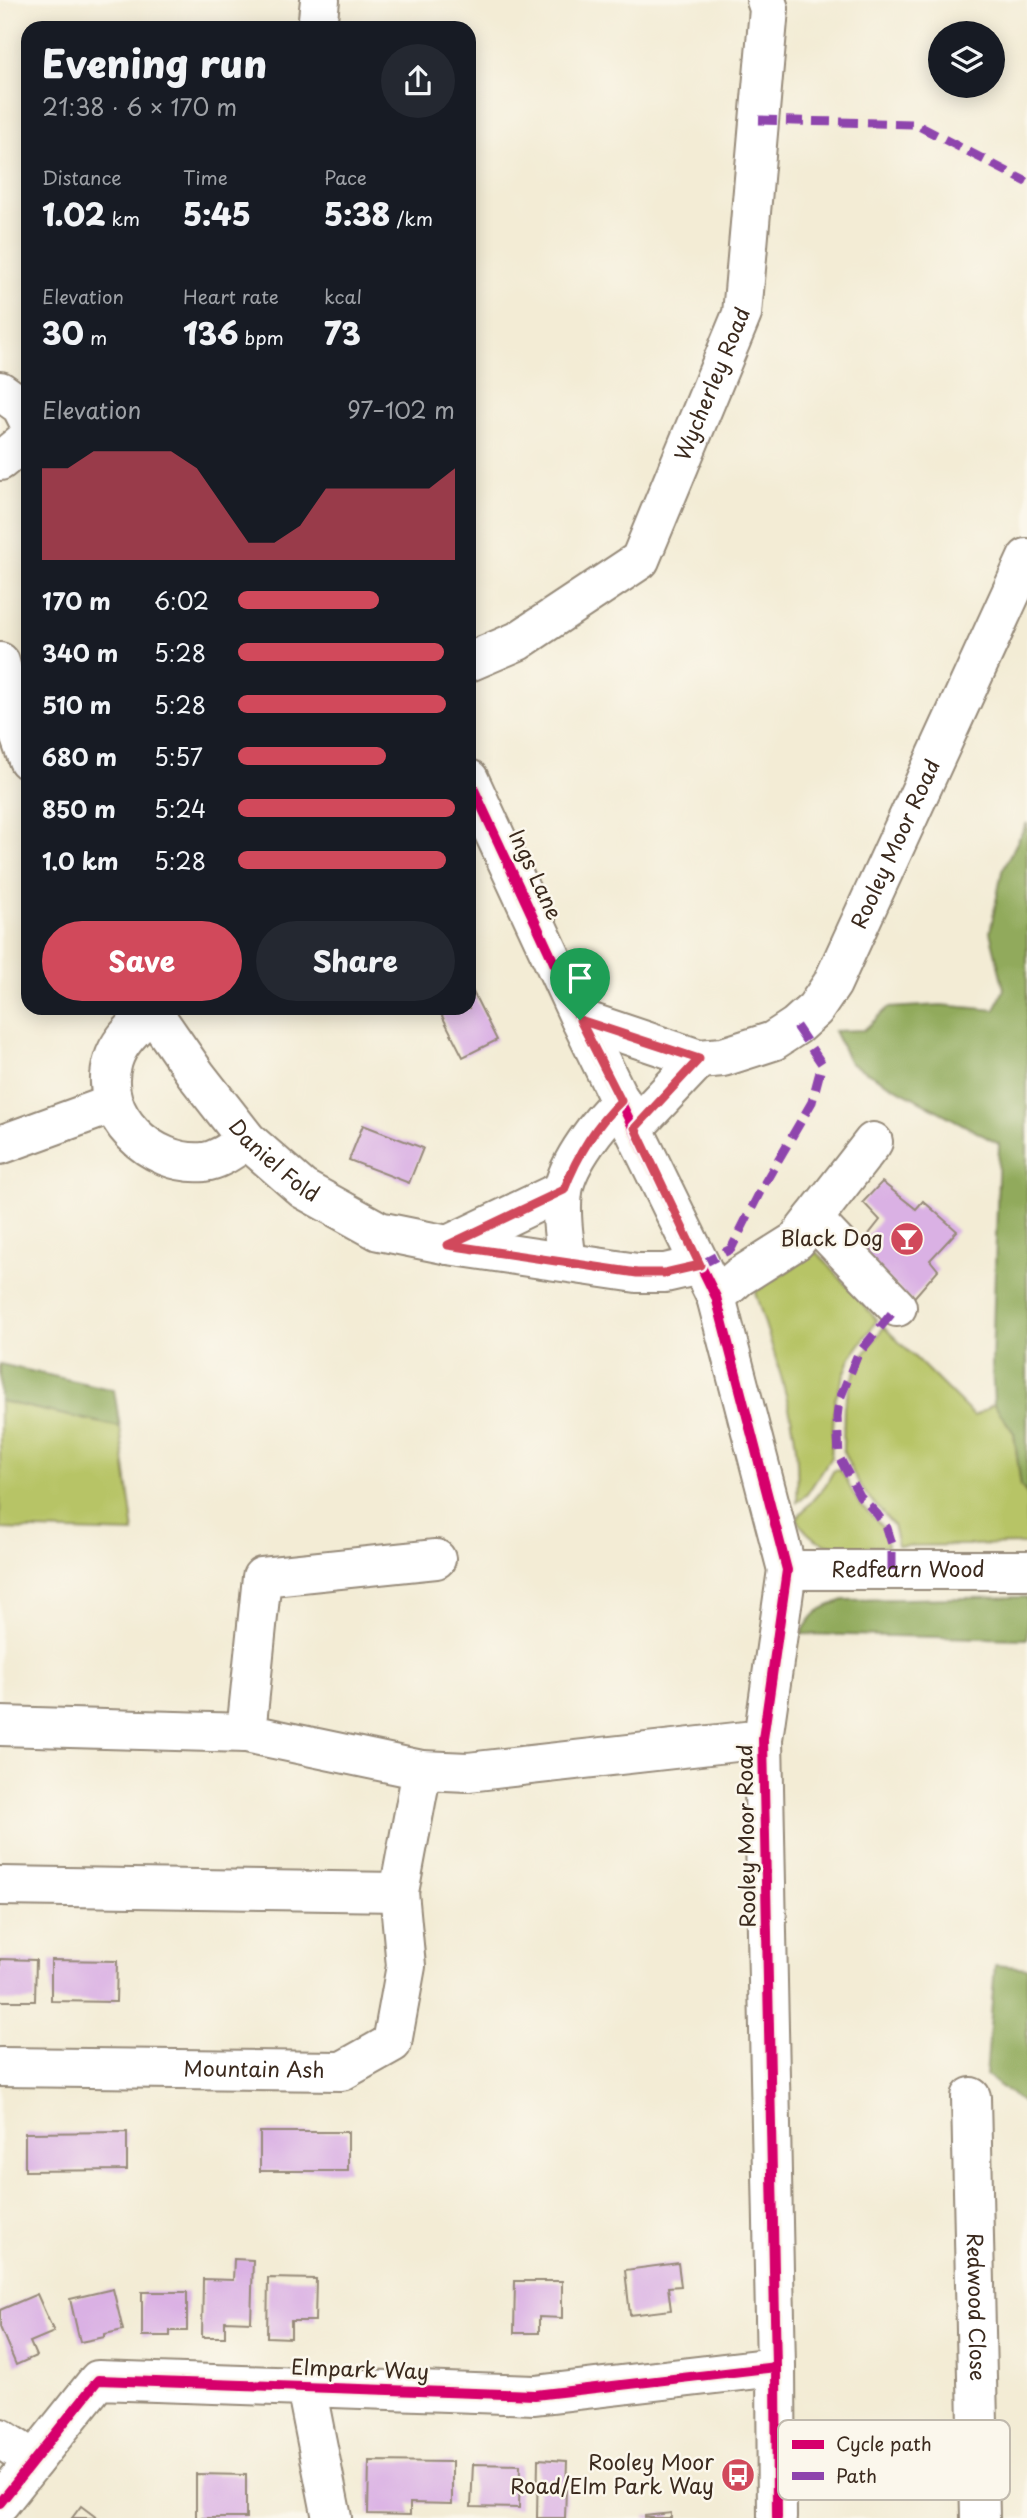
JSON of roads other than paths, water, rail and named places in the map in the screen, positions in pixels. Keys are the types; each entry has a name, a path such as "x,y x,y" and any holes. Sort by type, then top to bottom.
{"street":[{"path":"318,21 320,0"},
{"name":"Wycherley Road","path":"476,659 519,641 640,559 742,314 769,9 766,0"},
{"path":"0,391 21,406"},
{"path":"0,461 21,444"},
{"name":"Rooley Moor Road","path":"580,1020 699,1059 723,1057 773,1041 815,1009 832,984 1027,558"},
{"path":"0,662 21,740"},
{"name":"Ings Lane","path":"476,794 580,1020 657,1177"},
{"path":"145,1015 124,1038 113,1061 109,1082 113,1104 121,1119 153,1150 168,1158 185,1162 217,1159 247,1140"},
{"name":"Daniel Fold","path":"155,1015 197,1076 247,1140 303,1189 379,1231 448,1245 708,1281"},
{"path":"567,1261 562,1217 564,1190 572,1167 586,1145 605,1116 628,1114 699,1059"},
{"path":"0,1145 113,1104"},
{"path":"708,1281 739,1277 796,1241 873,1142"},
{"name":"Rooley Moor Road","path":"657,1177 708,1281 787,1570 764,1739 777,2518"},
{"path":"448,1245 564,1190"},
{"path":"813,1219 897,1307"},
{"path":"246,1733 262,1577 436,1559"},
{"name":"Redfearn Wood","path":"787,1570 1027,1570"},
{"path":"0,1726 246,1733 422,1770 480,1771 764,1739"},
{"name":"Mountain Ash","path":"0,2067 342,2071 393,2043 406,1966 399,1892 422,1770"},
{"path":"0,1886 399,1892"},
{"name":"Redwood Close","path":"971,2098 978,2420"},
{"name":"Elmpark Way","path":"0,2503 98,2380 535,2395 776,2367"},
{"path":"306,2387 332,2518"},
{"path":"0,2438 34,2460"},
{"name":"Redwood Close","path":"980,2500 980,2518"}],"place":[{"name":"Black Dog","path":"907,1239"},
{"name":"Rooley Moor Road/Elm Park Way","path":"738,2475"}]}
